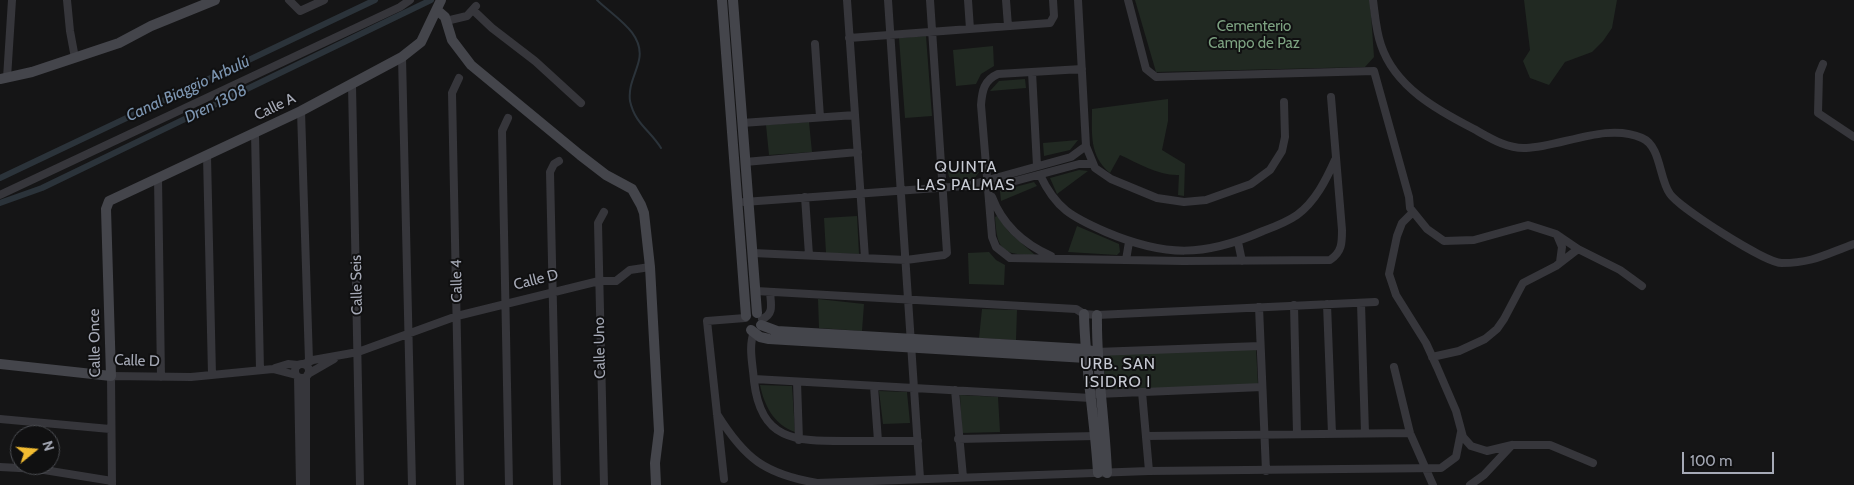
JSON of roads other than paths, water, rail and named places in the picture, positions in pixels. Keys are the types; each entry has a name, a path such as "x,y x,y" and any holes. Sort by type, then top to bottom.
{"street":[{"path":"12,0 9,41 3,78 32,72 119,43 151,26 215,0"},
{"path":"67,0 75,58"},
{"path":"289,0 300,11 324,0"},
{"path":"0,195 400,7 410,0"},
{"name":"Calle A","path":"109,201 255,133 402,57 421,42 441,0"},
{"path":"722,0 745,325 757,324 777,331 912,343 1085,354 1260,346"},
{"path":"733,0 756,292 757,324 751,345 756,397 763,414 779,430 799,440 918,441"},
{"path":"847,0 865,258"},
{"path":"888,0 920,478"},
{"path":"752,253 906,260 937,257 947,253 930,0"},
{"path":"968,0 970,29"},
{"path":"1006,0 1008,26"},
{"path":"849,38 1052,22 1054,16 1053,0"},
{"path":"1078,0 1086,146 1092,164 1111,180 1157,198 1190,202 1215,198 1263,177 1277,161 1282,151 1285,136 1284,102"},
{"path":"1128,0 1146,69 1156,77 1374,71 1409,197 1408,203 1427,229 1444,241 1474,240 1528,225 1556,234 1578,249 1620,270 1642,286"},
{"path":"1373,0 1380,44 1389,62 1404,82 1426,102 1492,141 1527,148 1606,132 1639,136 1650,145 1665,185 1678,203 1756,253 1779,263 1815,261 1854,244"},
{"path":"446,20 467,16 475,8 492,28 535,61 581,104"},
{"path":"436,13 441,13 446,20 452,40 471,65 606,175 632,189 644,213 650,267 659,431 656,485"},
{"path":"0,42 9,41"},
{"path":"815,44 820,117"},
{"path":"402,57 412,485"},
{"path":"1823,64 1819,74 1818,113 1854,137"},
{"path":"1082,69 998,74 991,77 983,88 981,105 992,237 999,251 1010,258 1323,262 1338,255 1342,247 1342,230 1331,97"},
{"path":"1032,72 1037,166"},
{"name":"Calle 4","path":"459,78 452,93 460,485"},
{"name":"Calle Seis","path":"352,84 360,485"},
{"path":"300,485 302,376 308,368 304,363 301,110"},
{"path":"742,123 856,115"},
{"path":"508,118 502,131 509,485"},
{"path":"255,133 260,370"},
{"path":"965,186 1075,155 1086,146"},
{"path":"745,162 858,152"},
{"path":"207,156 212,375"},
{"path":"1040,175 1051,197 1068,214 1129,242 1156,249 1184,251 1218,248 1238,242 1296,216 1317,193 1336,160"},
{"path":"557,485 550,172 558,161"},
{"path":"737,202 965,186 989,188 1079,164 1092,164"},
{"path":"158,178 161,377"},
{"path":"989,188 998,211 1016,234 1029,245 1054,258"},
{"path":"805,197 809,255"},
{"name":"Calle Once","path":"109,201 106,210 112,483"},
{"name":"Calle Uno","path":"604,212 598,223 604,485"},
{"path":"1413,212 1402,224 1397,236 1389,274 1396,295 1432,357 1456,411 1461,432 1471,446 1478,450 1488,451 1512,445 1550,445 1593,463"},
{"path":"1556,234 1562,247 1560,262"},
{"path":"1126,260 1129,242"},
{"path":"1238,242 1242,261"},
{"path":"1432,357 1459,351 1485,339 1497,329 1523,283 1560,262 1578,249"},
{"name":"Calle D","path":"0,364 111,376 161,377 212,375 273,369 288,364 304,363 358,352 457,316 598,281 616,281 630,270 650,267"},
{"path":"756,292 1076,309 1084,314 1097,315 1375,302"},
{"path":"757,324 768,316 771,311 770,292"},
{"path":"1361,303 1365,433"},
{"path":"1327,304 1332,434"},
{"path":"1294,305 1297,434"},
{"path":"1259,307 1266,471"},
{"path":"724,480 707,321 745,317 750,313 757,324"},
{"path":"1084,314 1085,354 1094,395 1105,431 1102,473"},
{"path":"1097,315 1094,395 1096,436 1102,473"},
{"name":"Calle D","path":"273,369 302,376 338,357"},
{"path":"304,363 295,370 302,376 306,485"},
{"path":"1394,366 1410,433 1433,485"},
{"path":"754,379 955,390 1094,395 1262,386"},
{"path":"797,382 799,440"},
{"path":"874,386 878,441"},
{"path":"955,390 963,477"},
{"path":"1142,392 1149,471"},
{"path":"717,414 732,438 755,462 788,478 817,482 1149,471 1427,468 1446,466 1456,457 1461,432"},
{"path":"0,419 110,429"},
{"path":"1146,436 1410,433"},
{"path":"958,439 1096,436"},
{"path":"1470,485 1484,476 1512,445"},
{"path":"0,467 38,469 112,483"}],"waterway":[{"name":"Canal Biaggio Arbulú","path":"0,178 375,0"},
{"name":"Dren 1308","path":"0,203 42,188 431,0"},
{"path":"597,0 633,33 637,41 640,50 639,60 631,85 630,101 635,116 661,148"}],"district":[{"name":"QUINTA LAS PALMAS","path":"966,176"},
{"name":"URB. SAN ISIDRO I","path":"1118,373"}],"park label":[{"name":"Cementerio Campo de Paz","path":"1254,36"}]}
